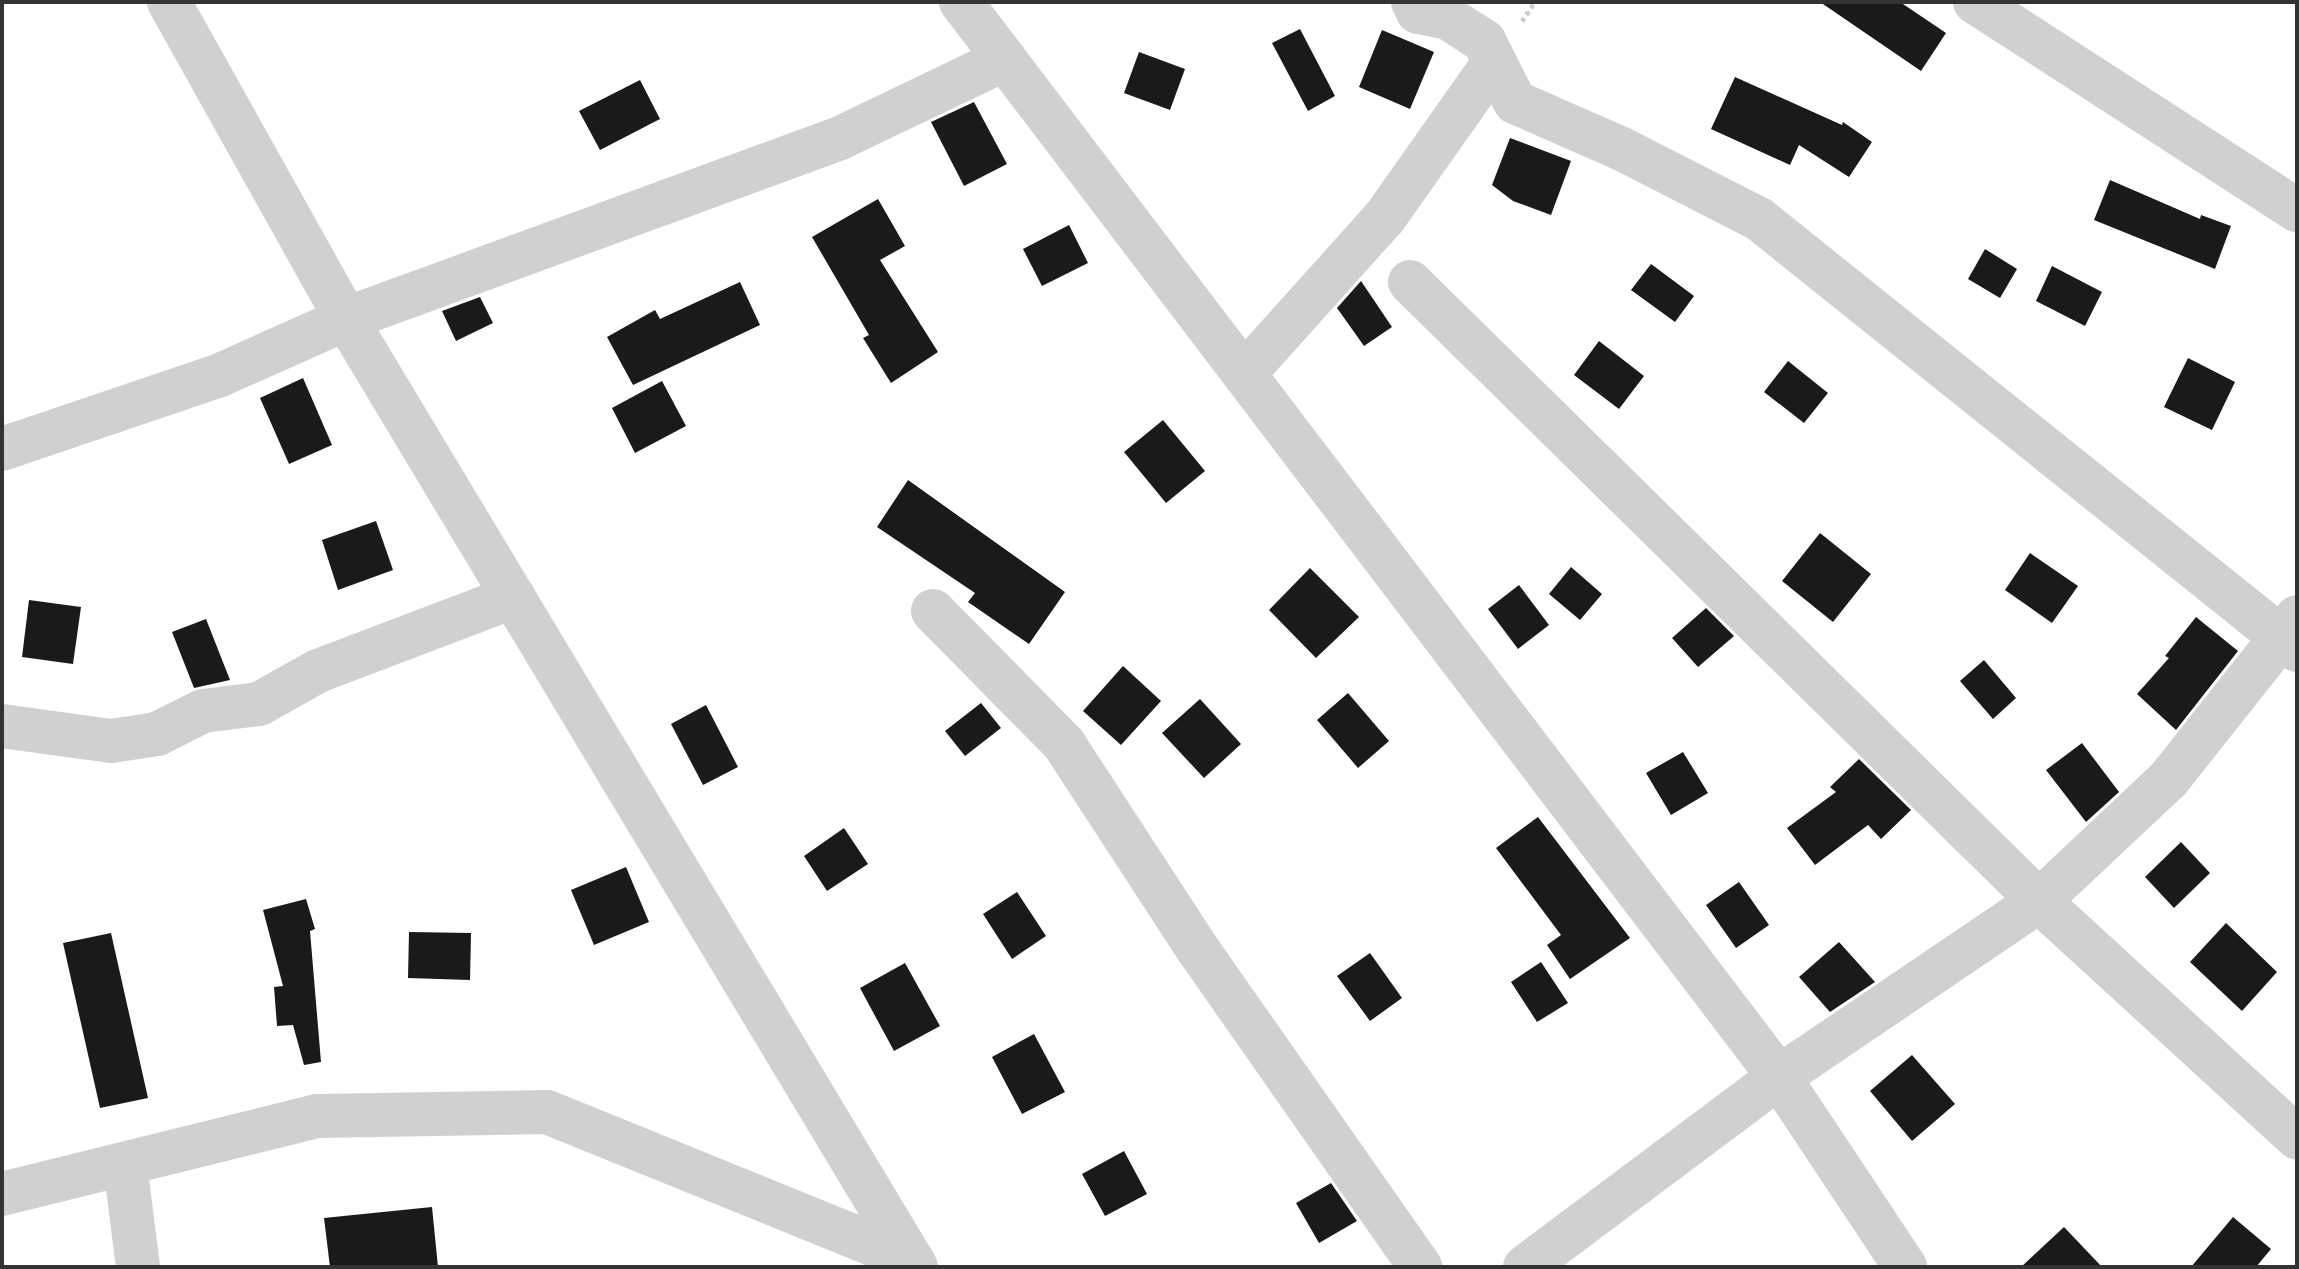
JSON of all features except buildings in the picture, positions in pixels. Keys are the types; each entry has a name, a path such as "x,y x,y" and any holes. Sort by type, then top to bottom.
{"street":[{"path":"961,2 1779,1077 1905,1267"},
{"path":"1413,2 1418,12 1448,18 1484,41 1515,102 1622,149 1759,219 2292,635 2168,780 2039,901 1779,1077 1525,1267"},
{"path":"1975,2 2297,210"},
{"path":"188,8 346,319 914,1264"},
{"path":"2,449 220,375 346,319 838,139 1005,59"},
{"path":"1244,374 1385,217 1493,64"},
{"path":"1410,282 2039,901 2297,1137"},
{"path":"2,726 111,741 157,734 203,711 259,704 318,671 513,597"},
{"path":"933,611 1064,744 1199,951 1420,1267"},
{"path":"2,1194 317,1116 547,1112 914,1264"},
{"path":"125,1164 138,1267"}]}
